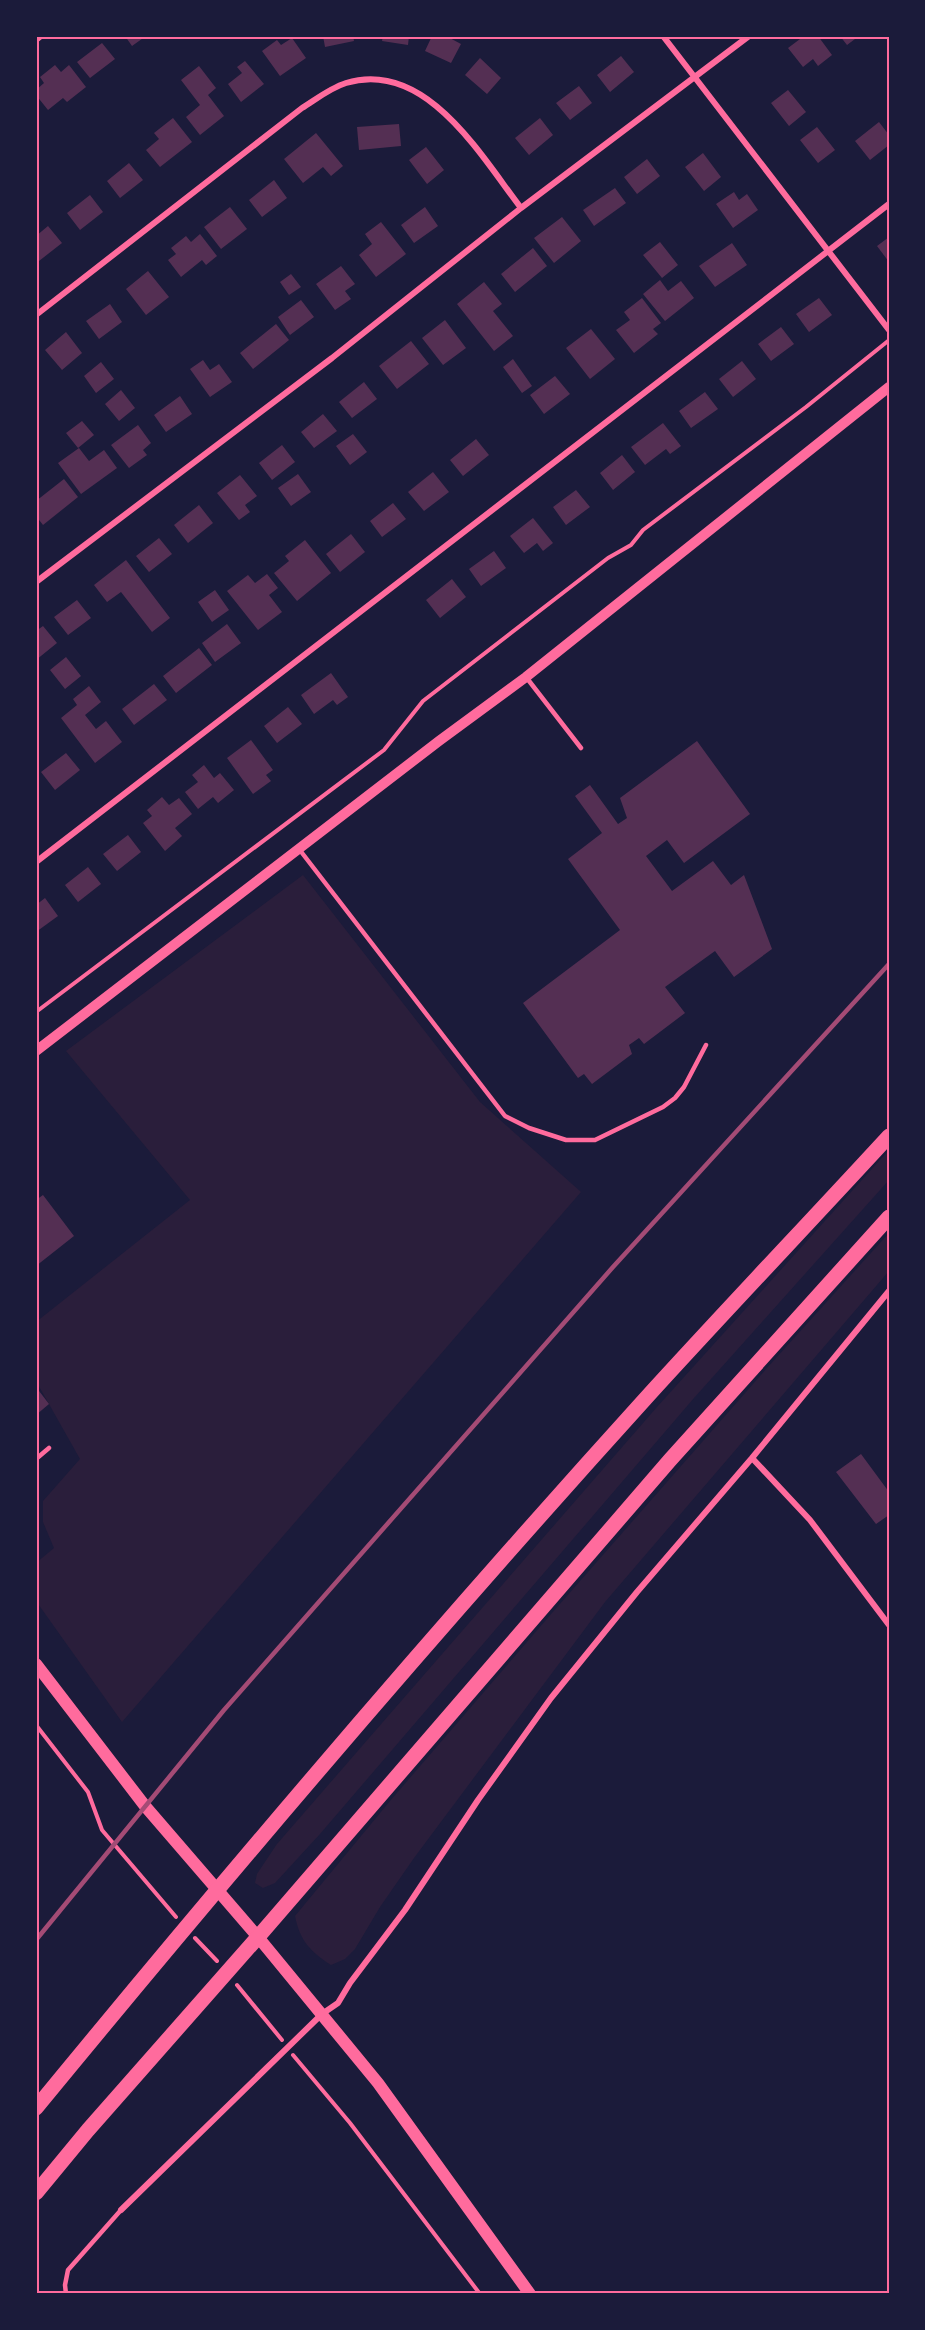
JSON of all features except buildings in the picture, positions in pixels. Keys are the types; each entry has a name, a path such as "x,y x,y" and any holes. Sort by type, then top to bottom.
{"main road":[{"path":"36,2108 217,1889 457,1610 599,1450 889,1136"},
{"path":"36,2193 88,2130 670,1460 889,1217"},
{"path":"36,1664 145,1806 258,1937 378,2083 530,2294"}],"street":[{"path":"36,40 41,36"},
{"path":"663,36 889,330"},
{"path":"36,582 316,370 521,208 749,36"},
{"path":"36,315 295,113 344,84 362,80 383,81 423,95 460,129 521,208"},
{"path":"36,862 889,204"},
{"path":"36,1051 439,741 526,677 889,387"},
{"path":"121,2210 322,2014 338,2002 405,1910 478,1800 551,1698 889,1292"},
{"path":"752,1458 810,1520 889,1625"}],"lane":[{"path":"526,677 581,748"},
{"path":"299,849 505,1116 530,1128 566,1140 595,1140 663,1107 684,1087 706,1045"},
{"path":"36,1459 49,1448"},
{"path":"66,2294 68,2270 121,2210"}],"path":[{"path":"36,1012 384,750 423,701 608,558 631,545 643,530 889,341"},
{"path":"36,1725 88,1792 102,1830 227,1972 350,2123 480,2294"}],"shaded area":[{"path":"303,875 480,1102 581,1192 122,1722 36,1601 36,1563 54,1548 43,1522 43,1501 80,1459 36,1381 36,1322 190,1200 66,1051"},
{"path":"889,1150 889,1180 694,1398 320,1834 275,1883 263,1888 255,1883 257,1874 277,1844 657,1407"},
{"path":"889,1233 889,1271 605,1602 414,1858 380,1907 355,1949 345,1959 331,1965 317,1955 303,1939 295,1916 390,1801 552,1613"}],"railway":[{"path":"36,1940 224,1710 613,1267 889,964"}]}
